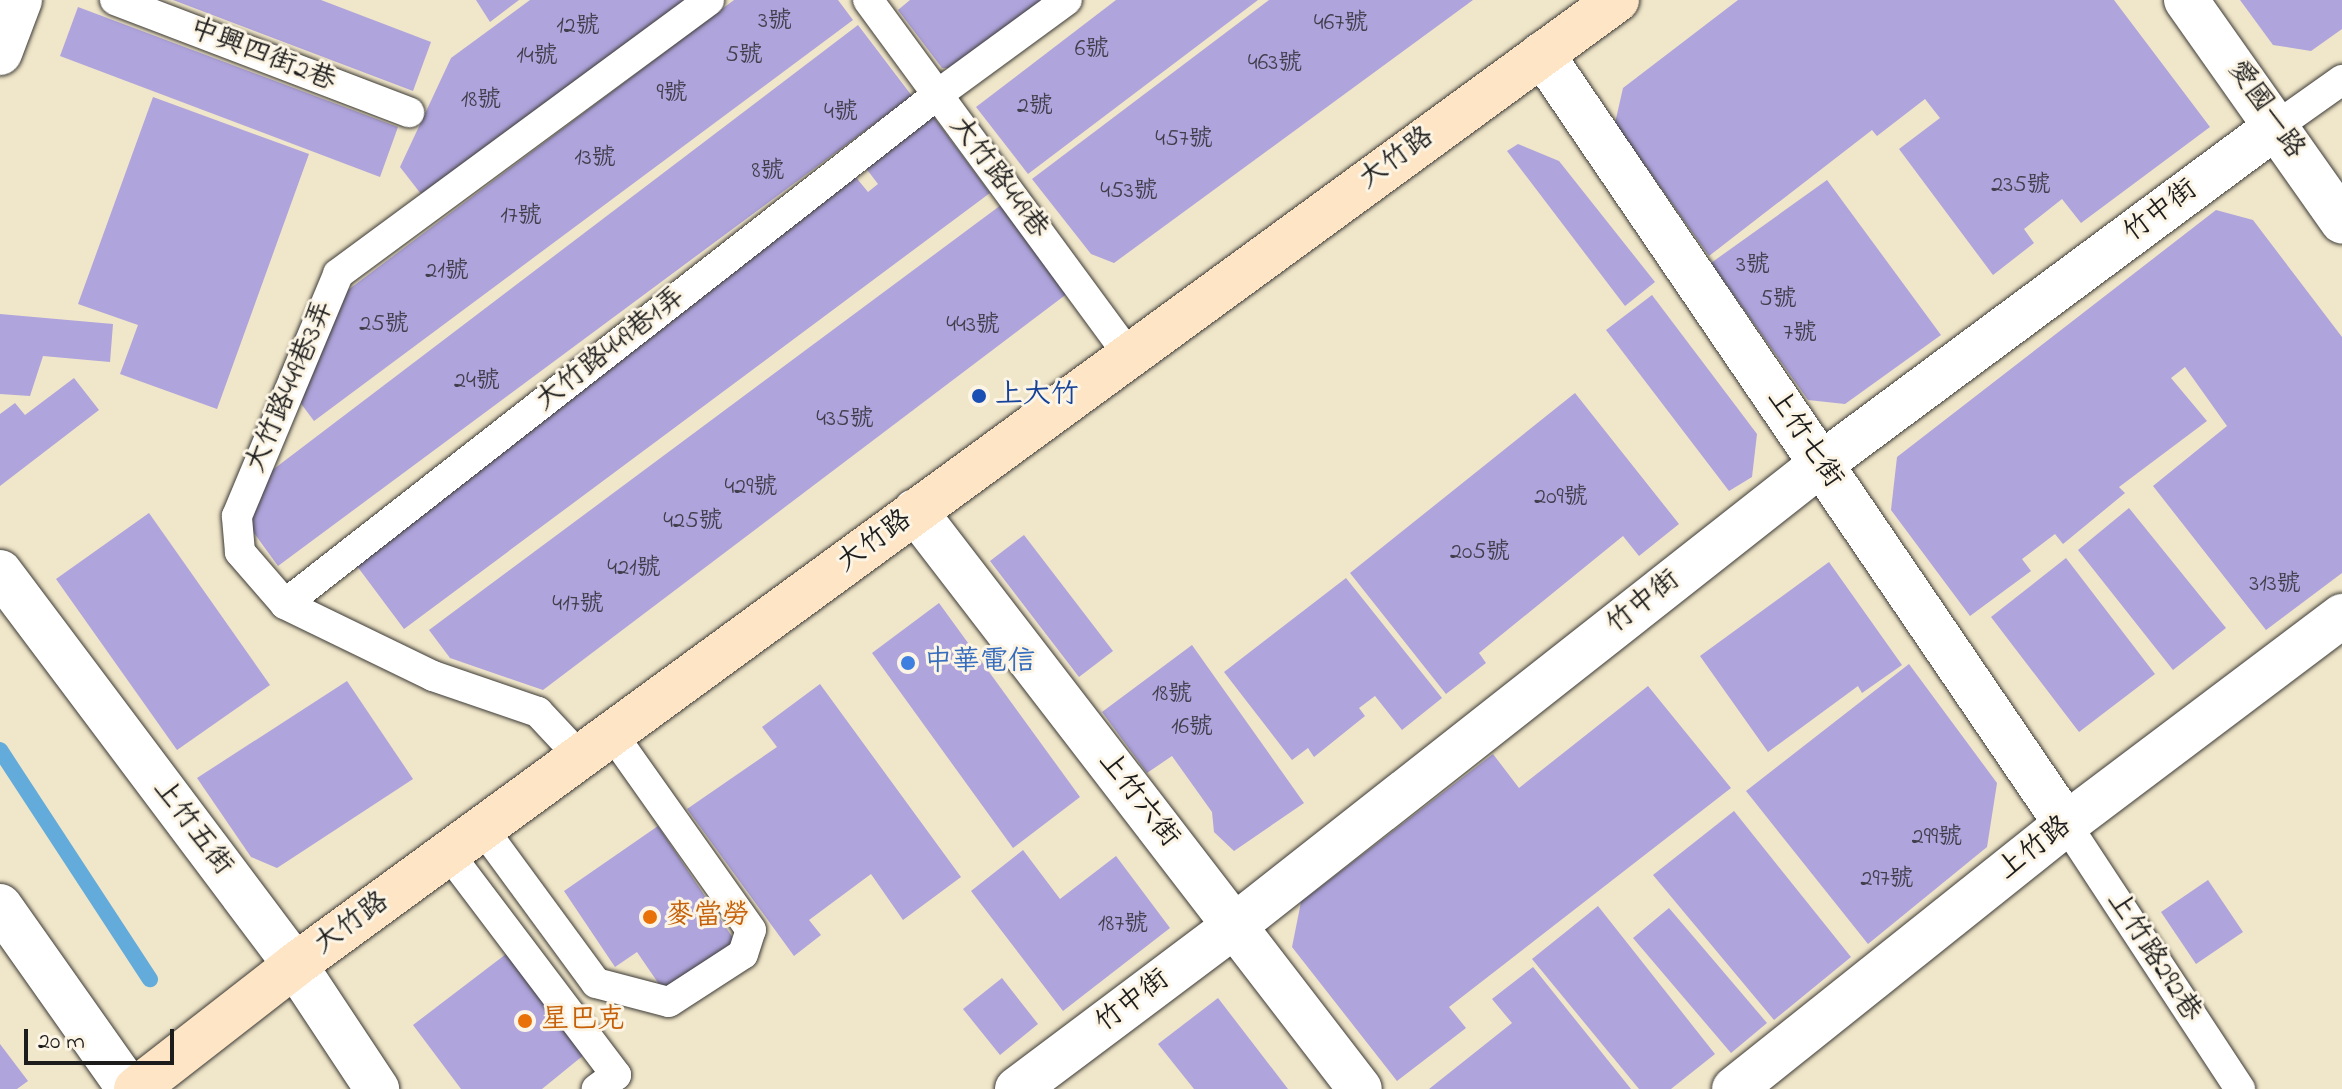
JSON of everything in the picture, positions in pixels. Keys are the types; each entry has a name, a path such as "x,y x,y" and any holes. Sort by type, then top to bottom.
{"main road":[{"name":"大竹路","path":"136,1089 295,965 1617,0"}],"street":[{"path":"0,53 20,0"},
{"name":"愛國一路","path":"2186,0 2342,221"},
{"name":"上竹七街","path":"1542,54 2066,824"},
{"name":"竹中街","path":"1017,1089 1234,926 1821,464 2277,126"},
{"name":"上竹六街","path":"915,511 1360,1089"},
{"name":"上竹五街","path":"0,572 295,965 377,1089"},
{"name":"上竹路","path":"1734,1089 2066,824 2342,616"},
{"path":"0,906 129,1089"}],"lane":[{"name":"中興四街2巷","path":"115,0 409,112"},
{"name":"大竹路449巷3弄","path":"466,842 596,983 669,1002 743,954 751,930 597,746 538,712 433,676 285,604 240,552 237,516 338,274 709,0"},
{"name":"大竹路449巷","path":"868,0 1129,355"},
{"name":"大竹路449巷1弄","path":"285,604 937,95 1067,0"},
{"path":"2277,126 2342,80"},
{"name":"上竹路292巷","path":"2066,824 2240,1089"},
{"path":"466,842 616,1075 597,1089"}],"building":[{"path":"173,0 321,0 431,42 413,91"},
{"path":"476,0 519,0 490,22"},
{"path":"530,0 685,0 421,194 400,167 451,58"},
{"path":"734,0 838,0 853,20 314,421 296,397 340,296"},
{"path":"910,0 1045,0 955,68 942,68 898,10"},
{"path":"1116,0 1258,0 1028,174 976,107"},
{"path":"1269,0 1473,0 1114,263 1091,254 1032,179"},
{"path":"1738,0 2114,0 2210,127 2081,223 2062,199 2024,229 2034,243 1993,275 1899,149 1940,118 1925,99 1877,136 1872,130 1709,256 1615,123 1623,88"},
{"path":"2240,0 2342,0 2342,29 2311,51 2273,45"},
{"path":"78,7 398,127 380,177 60,56"},
{"path":"858,25 912,96 278,566 246,522 258,481"},
{"path":"153,97 309,154 217,409 120,374 138,325 78,304"},
{"path":"933,116 990,193 404,629 351,558 854,175 868,192 878,184 865,167"},
{"path":"1518,144 1559,161 1655,282 1625,306 1507,151"},
{"path":"1827,180 1941,335 1845,404 1808,400 1711,263"},
{"path":"1001,205 1068,293 543,690 450,658 429,630"},
{"path":"2216,210 2253,220 2342,337 2342,573 2266,630 2153,486 2227,426 2185,367 2171,378 2207,421 2119,487 2125,493 2063,544 2055,534 2022,559 2031,571 1970,616 1891,510 1897,457"},
{"path":"1652,295 1757,434 1752,477 1729,491 1606,330"},
{"path":"0,314 113,324 110,362 43,356 30,396 0,394"},
{"path":"74,378 99,410 0,486 0,414 15,403 25,415"},
{"path":"1575,393 1679,524 1639,556 1623,536 1479,653 1486,663 1446,694 1350,573"},
{"path":"2129,508 2226,628 2173,670 2078,550"},
{"path":"149,513 270,685 177,750 56,579"},
{"path":"1024,535 1113,651 1079,677 990,561"},
{"path":"2066,558 2155,674 2079,732 1991,617"},
{"path":"1829,562 1902,665 1862,693 1858,686 1768,752 1700,656"},
{"path":"1346,578 1442,698 1402,730 1375,696 1359,708 1365,716 1314,757 1308,748 1292,760 1224,672"},
{"path":"939,603 1080,797 1013,848 872,653"},
{"path":"1192,645 1304,803 1234,851 1214,832 1212,812 1172,756 1147,773 1102,712"},
{"path":"1909,664 1997,783 1987,847 1868,944 1746,791"},
{"path":"347,681 413,779 277,868 251,857 197,778"},
{"path":"820,684 961,877 903,920 871,874 809,920 821,935 794,956 687,809 777,747 762,727"},
{"path":"1648,686 1731,788 1449,1007 1466,1028 1397,1081 1292,947 1301,902 1493,754 1519,788"},
{"path":"1734,811 1851,957 1774,1020 1653,875"},
{"name":"麥當勞","path":"658,826 737,944 665,993 637,952 615,967 564,891"},
{"path":"1023,850 1060,899 1116,856 1170,928 1063,1011 971,891"},
{"path":"2208,880 2243,932 2196,964 2161,912"},
{"path":"1598,906 1715,1054 1671,1089 1639,1089 1532,959"},
{"path":"1669,908 1767,1023 1731,1053 1633,938"},
{"path":"510,951 585,1054 542,1089 461,1089 413,1025"},
{"path":"1533,967 1631,1089 1429,1089 1512,1023 1492,999"},
{"path":"1002,978 1038,1024 1000,1055 963,1009"},
{"path":"1218,998 1288,1089 1194,1089 1158,1044"},
{"path":"0,1044 28,1081 17,1089 0,1089"}],"waterway":[{"path":"0,750 150,979"}],"place":[{"name":"上大竹","path":"979,396"},
{"name":"中華電信","path":"908,663"},
{"name":"麥當勞","path":"650,917"},
{"name":"星巴克","path":"525,1021"}]}
